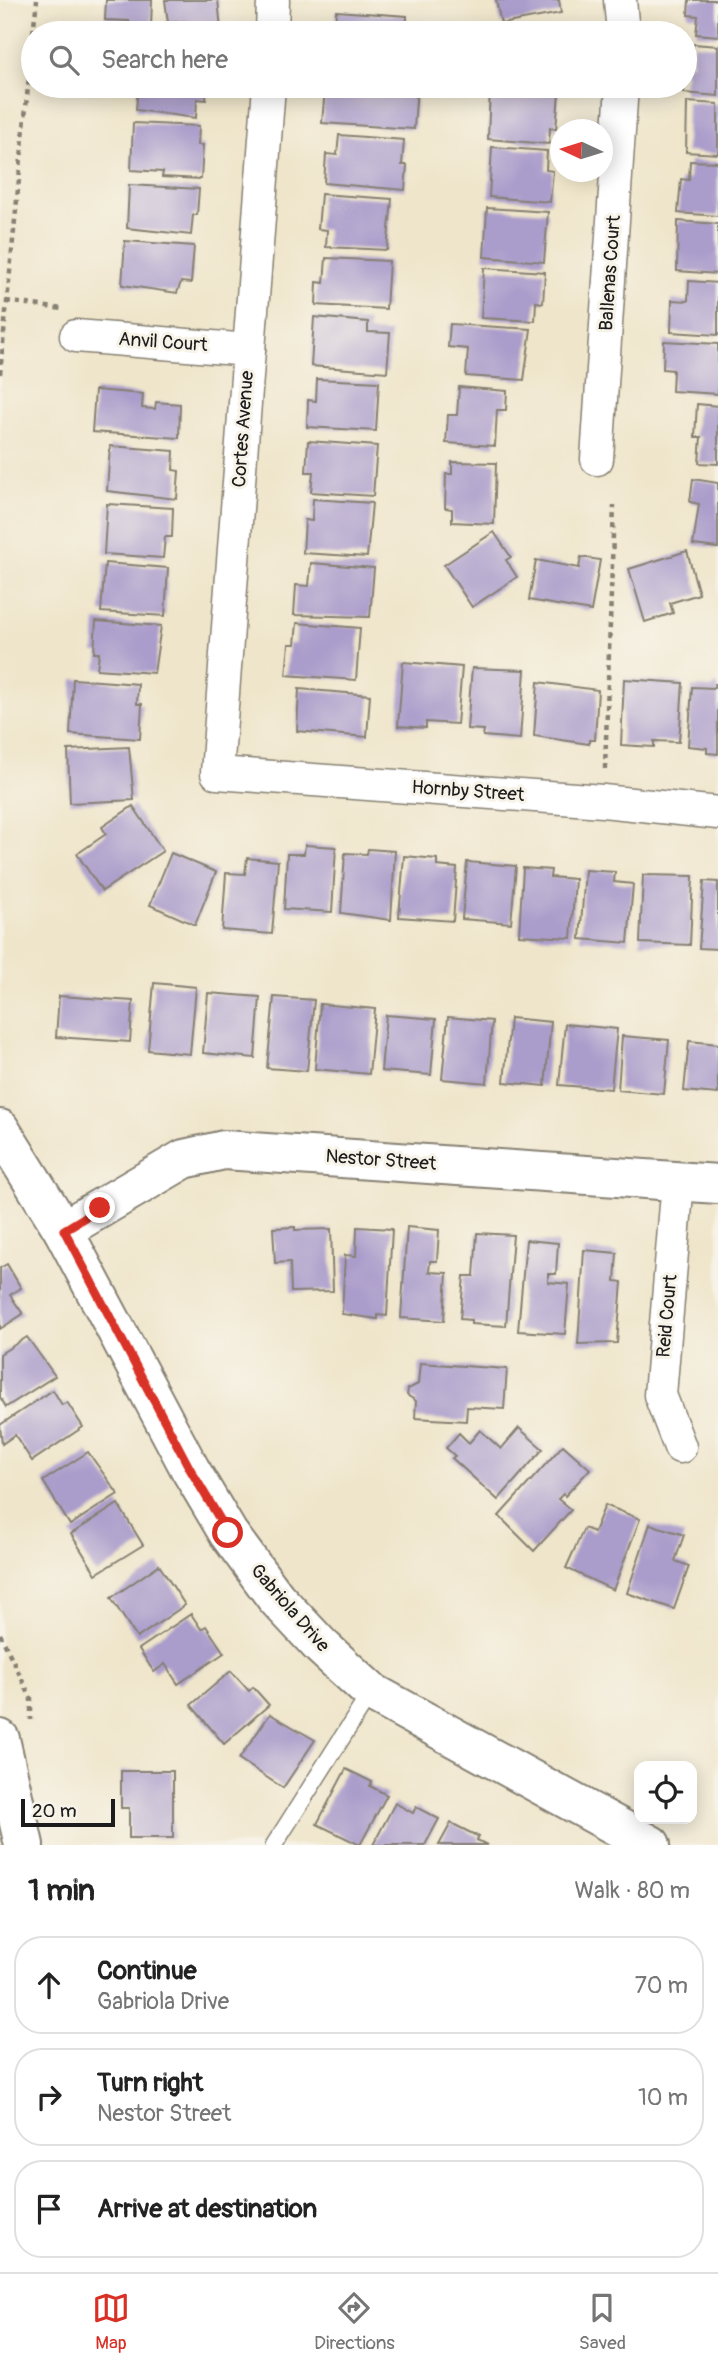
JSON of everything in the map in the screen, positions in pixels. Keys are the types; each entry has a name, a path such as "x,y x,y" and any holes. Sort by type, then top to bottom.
{"street":[{"path":"272,21 273,0"},
{"path":"620,0 622,21"},
{"name":"Cortes Avenue","path":"217,773 268,98"},
{"name":"Ballenas Court","path":"597,459 621,98"},
{"name":"Anvil Court","path":"76,336 249,350"},
{"name":"Hornby Street","path":"217,773 603,801 718,813"},
{"name":"Gabriola Drive","path":"0,1129 64,1230 190,1469 228,1533 276,1598 321,1646 370,1692 651,1845"},
{"name":"Nestor Street","path":"64,1230 184,1159 225,1150 718,1184"},
{"name":"Reid Court","path":"678,1181 660,1395 680,1447"},
{"path":"15,1735 24,1845"}],"lane":[{"path":"274,1845 370,1692"}],"path":[{"path":"35,21 37,0"},
{"path":"0,374 27,98"},
{"path":"6,301 72,311 76,336"},
{"path":"603,801 614,505"},
{"path":"0,1634 31,1698 15,1735"}],"building":[{"path":"106,0 152,0 151,21 105,20"},
{"path":"165,0 218,0 220,21 168,21"},
{"path":"496,0 559,0 561,13 517,21 500,21"},
{"path":"689,0 718,0 718,36 697,34 698,16 688,15"},
{"path":"336,11 407,16 407,21 336,21"},
{"path":"697,44 718,46 718,96 697,94"},
{"path":"137,98 206,98 197,99 196,118 136,110"},
{"path":"324,98 416,98 414,129 322,123"},
{"path":"490,98 559,98 557,119 550,119 549,144 488,139"},
{"path":"687,102 718,104 718,154 686,152"},
{"path":"133,123 199,126 198,145 203,145 201,179 162,177 163,172 131,170"},
{"path":"339,135 404,140 402,165 407,165 405,190 324,183 326,154 337,155"},
{"path":"492,147 547,151 546,170 550,171 552,182 550,202 489,197"},
{"path":"690,161 718,162 718,216 678,213 681,179 689,180"},
{"path":"129,185 199,189 197,215 193,215 191,235 127,228"},
{"path":"321,194 392,199 387,250 326,247 327,230 318,229"},
{"path":"487,208 548,212 544,262 484,257"},
{"path":"678,221 718,224 718,274 677,271"},
{"path":"125,241 194,246 191,283 181,282 177,293 122,285"},
{"path":"326,258 389,261 386,309 316,305 317,282 324,283"},
{"path":"484,268 545,272 543,303 536,302 535,321 481,318"},
{"path":"689,281 718,283 718,335 671,332 672,300 688,301"},
{"path":"314,317 368,322 368,332 390,333 387,372 311,366"},
{"path":"450,324 531,329 524,380 466,376 468,349 448,347"},
{"path":"664,341 718,344 718,394 672,391 673,370 663,369"},
{"path":"317,379 379,382 376,431 307,427 308,400 316,401"},
{"path":"459,387 507,391 506,410 497,410 495,446 446,443 448,415 457,415"},
{"path":"95,390 143,394 142,408 155,409 156,402 180,404 179,438 92,432"},
{"path":"697,404 718,406 718,464 699,463 701,437 695,437"},
{"path":"308,441 377,446 373,496 311,492 313,472 306,472"},
{"path":"110,446 174,451 173,470 179,471 177,499 107,491"},
{"path":"452,462 496,463 494,524 452,522 452,509 445,508 446,474 452,474"},
{"path":"693,479 718,483 718,548 693,545 699,504 690,502"},
{"path":"313,499 372,503 367,557 303,553 305,520 312,521"},
{"path":"107,504 173,508 172,537 165,537 163,558 104,554"},
{"path":"494,532 511,557 506,560 517,577 472,607 444,565"},
{"path":"687,551 699,594 670,603 673,613 645,622 629,569"},
{"path":"581,557 600,560 591,611 529,600 536,560 579,568"},
{"path":"105,563 168,568 165,616 101,612"},
{"path":"311,563 374,568 370,617 294,615 296,585 309,586"},
{"path":"96,621 161,626 154,673 97,669 99,653 94,653"},
{"path":"297,623 360,628 356,680 286,675 289,644 295,644"},
{"path":"403,662 462,667 457,724 426,722 426,728 398,726"},
{"path":"472,668 525,670 520,739 483,736 484,730 467,729"},
{"path":"73,679 138,684 137,704 142,704 140,739 70,734"},
{"path":"624,679 683,683 679,742 654,741 654,747 621,745"},
{"path":"538,682 598,690 595,740 589,740 589,744 534,736"},
{"path":"715,684 718,685 718,754 707,753 707,748 688,746 692,687 714,688"},
{"path":"299,689 370,695 367,737 297,731"},
{"path":"129,747 134,800 70,803 68,750"},
{"path":"133,806 163,851 102,891 77,854 106,834 102,827"},
{"path":"305,845 336,847 332,912 284,909 287,854 304,854"},
{"path":"368,849 395,851 391,920 341,913 345,853 367,854"},
{"path":"171,853 216,872 195,925 150,905"},
{"path":"404,856 437,859 437,866 457,868 453,921 399,917"},
{"path":"247,858 278,861 272,934 222,930 226,873 245,874"},
{"path":"467,862 516,866 511,923 462,919"},
{"path":"523,868 551,870 550,877 575,879 571,938 519,935"},
{"path":"585,870 615,872 614,882 633,884 628,943 580,939"},
{"path":"643,875 693,876 690,945 640,943"},
{"path":"704,881 718,882 718,949 699,948"},
{"path":"154,983 196,987 190,1054 148,1050"},
{"path":"208,993 260,997 255,1058 203,1053"},
{"path":"59,996 133,1001 130,1042 56,1037"},
{"path":"274,997 314,1000 307,1071 267,1068"},
{"path":"320,1004 375,1009 369,1074 315,1069"},
{"path":"386,1015 436,1019 431,1075 381,1071"},
{"path":"448,1017 492,1021 487,1083 442,1079"},
{"path":"510,1018 551,1022 545,1086 504,1082"},
{"path":"565,1024 617,1029 611,1089 559,1085"},
{"path":"622,1036 669,1040 664,1094 618,1090"},
{"path":"689,1041 718,1044 718,1094 684,1091"},
{"path":"295,1227 295,1230 331,1229 333,1291 291,1292 290,1262 275,1263 273,1228"},
{"path":"357,1227 392,1229 387,1316 378,1315 378,1319 342,1314 345,1255 356,1256"},
{"path":"407,1227 439,1230 437,1261 430,1261 429,1272 447,1273 444,1321 401,1318"},
{"path":"477,1233 513,1235 506,1326 471,1324 471,1320 460,1319 464,1276 474,1276"},
{"path":"526,1240 558,1243 556,1274 548,1274 548,1282 569,1284 565,1334 518,1331"},
{"path":"584,1250 617,1253 615,1281 622,1282 617,1343 578,1344"},
{"path":"7,1264 21,1288 10,1295 23,1314 0,1329 0,1268"},
{"path":"27,1337 55,1376 6,1407 0,1397 0,1354"},
{"path":"420,1363 507,1369 504,1409 467,1407 466,1421 415,1418 416,1401 407,1395 408,1389 418,1384"},
{"path":"53,1390 62,1405 67,1402 83,1427 32,1461 15,1435 2,1444 0,1425"},
{"path":"519,1428 543,1449 498,1500 452,1458 455,1456 446,1448 459,1433 469,1443 480,1430 501,1449"},
{"path":"563,1445 590,1469 565,1496 563,1494 558,1499 571,1510 534,1551 499,1516"},
{"path":"88,1452 118,1494 70,1525 43,1481"},
{"path":"118,1504 143,1545 96,1574 71,1534"},
{"path":"605,1505 640,1519 613,1590 566,1568 584,1528 594,1532"},
{"path":"650,1524 684,1535 675,1561 689,1566 674,1609 627,1593"},
{"path":"159,1565 185,1605 137,1638 111,1598"},
{"path":"191,1614 201,1629 206,1626 224,1653 178,1684 165,1664 154,1672 139,1649"},
{"path":"231,1671 249,1691 253,1687 269,1705 224,1744 191,1705"},
{"path":"270,1714 315,1740 283,1788 239,1759"},
{"path":"346,1769 372,1782 370,1786 387,1795 360,1845 317,1824"},
{"path":"121,1771 173,1771 173,1838 129,1838 129,1808 121,1808"},
{"path":"395,1803 413,1813 416,1807 439,1819 425,1845 373,1845"},
{"path":"451,1823 479,1837 477,1840 487,1845 439,1845"}],"route":[{"path":"100,1208 64,1230 190,1469 228,1533"}]}
